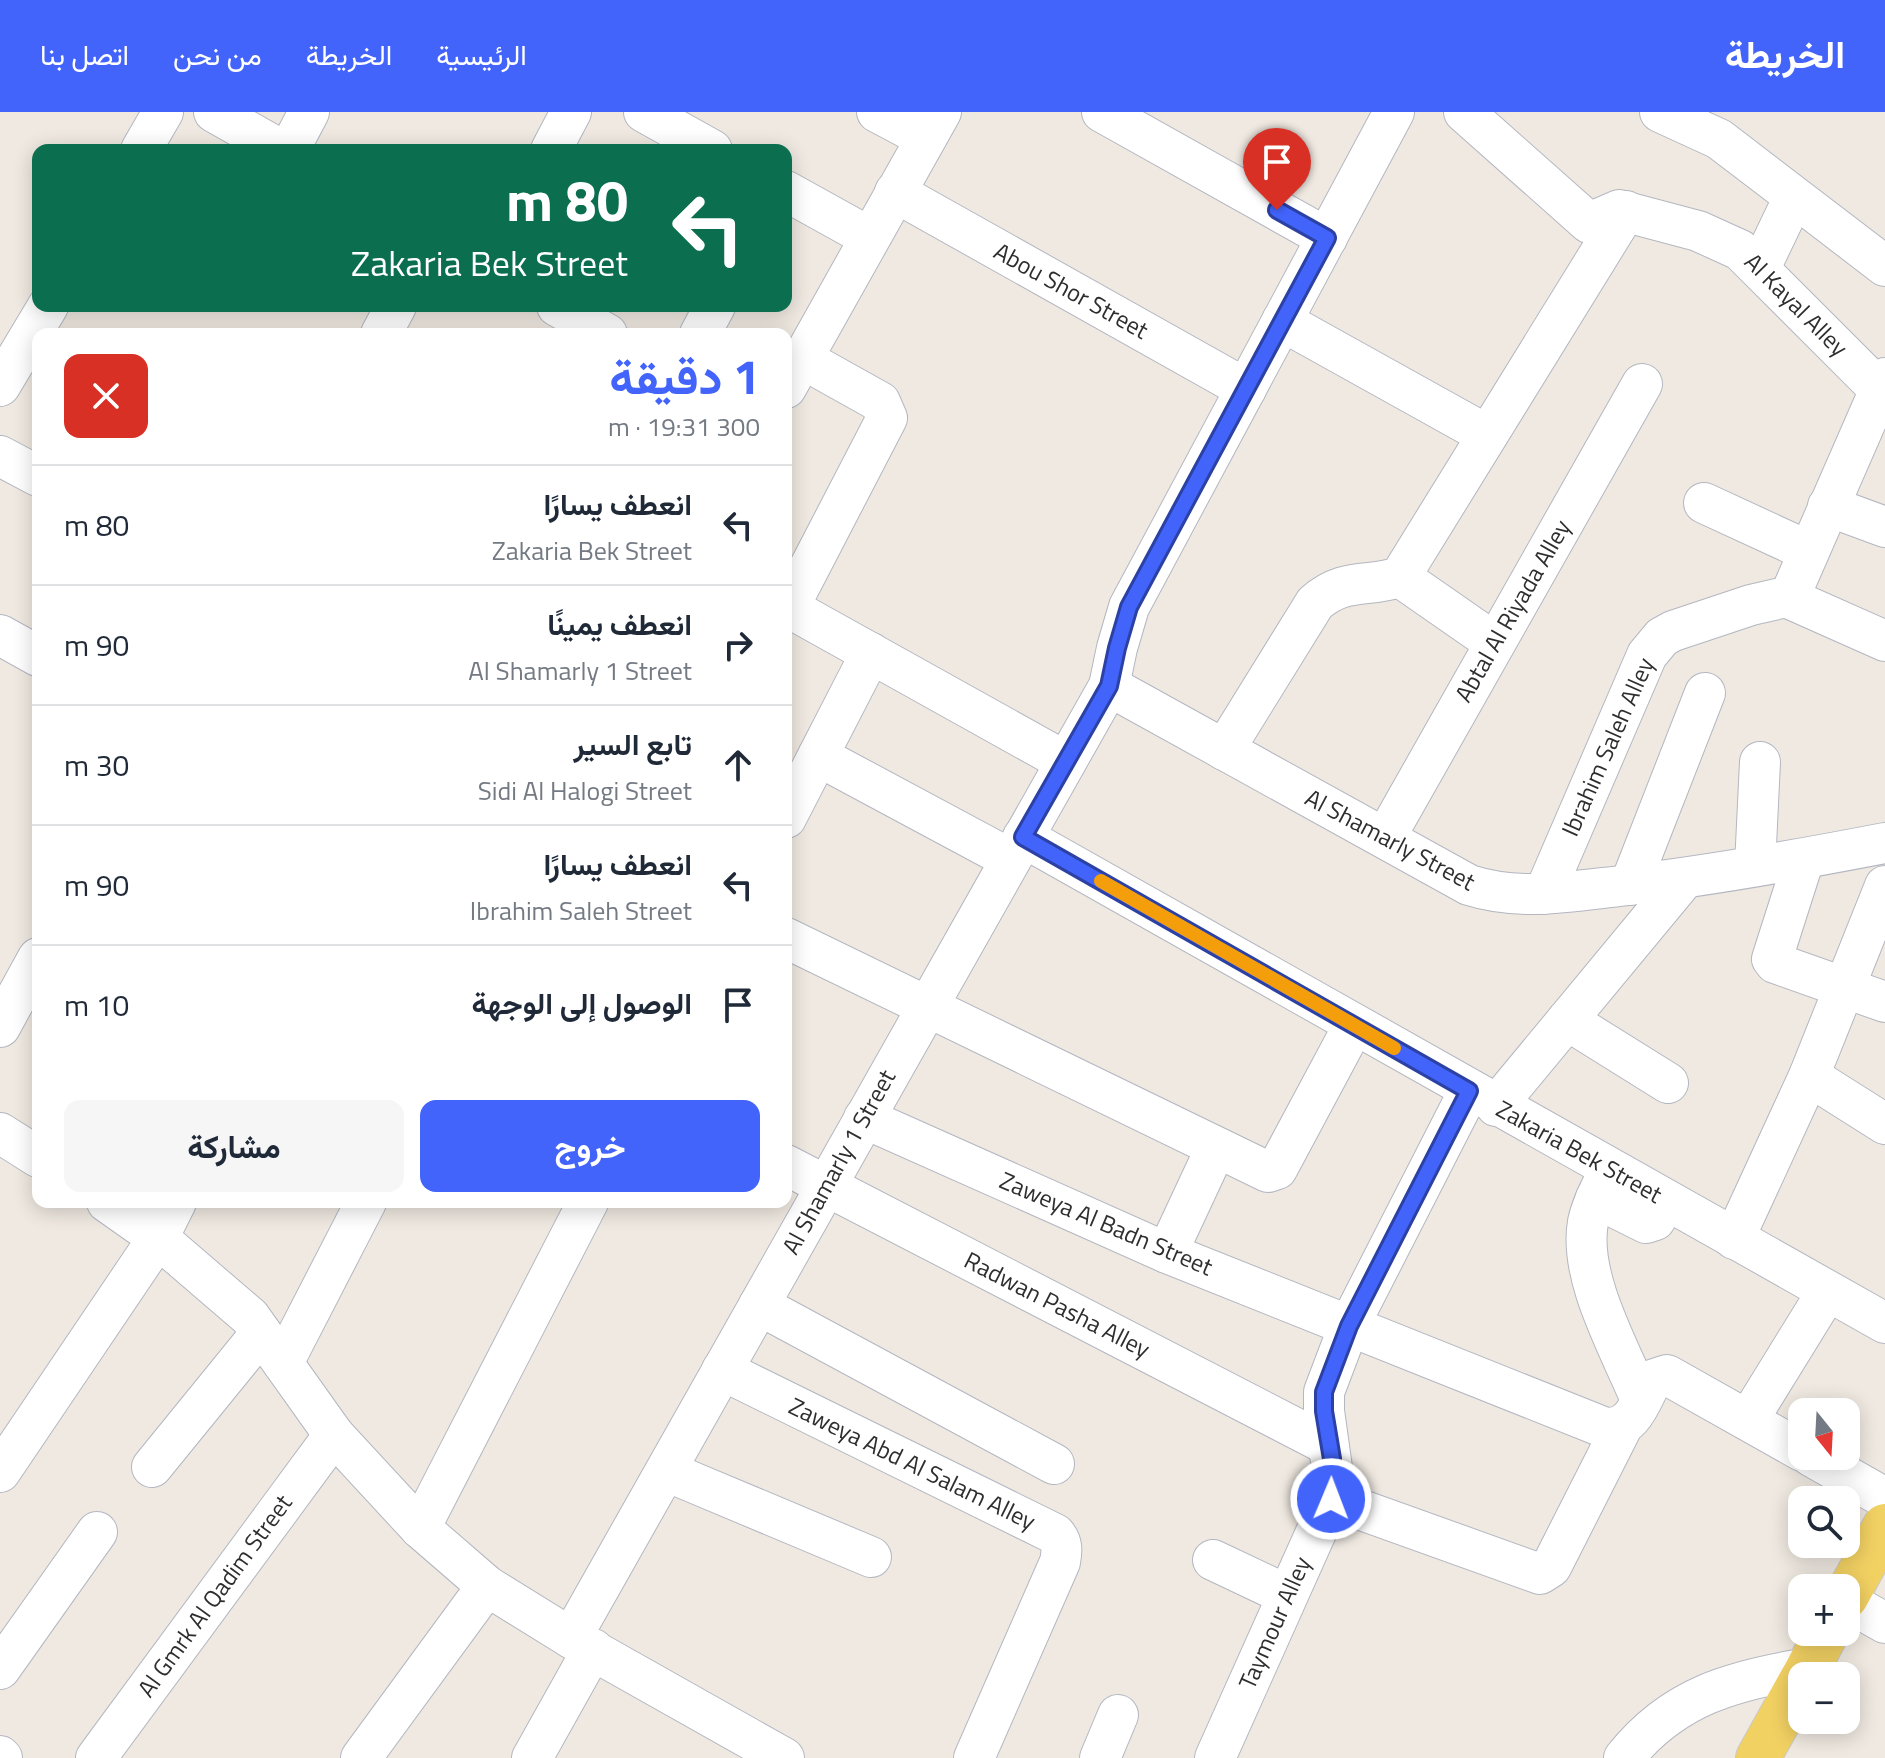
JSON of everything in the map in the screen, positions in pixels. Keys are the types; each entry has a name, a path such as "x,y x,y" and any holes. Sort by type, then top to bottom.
{"main road":[{"path":"1859,1574 1885,1526"},
{"path":"1758,1758 1788,1704"}],"street":[{"path":"144,144 163,112"},
{"path":"214,112 270,144"},
{"path":"292,144 309,112"},
{"path":"554,144 571,112"},
{"path":"644,112 701,144"},
{"path":"792,599 887,418 880,402 795,374 934,125 877,112"},
{"path":"1102,112 1327,238"},
{"name":"Al Shamarly 1 Street","path":"532,1758 582,1644 666,1471 1109,686 1129,607 1394,112"},
{"path":"1464,112 1589,223 1611,211 1626,211"},
{"path":"1660,112 1719,139 1885,266"},
{"name":"Abou Shor Street","path":"895,192 1246,389"},
{"path":"792,194 869,237"},
{"path":"1760,268 1794,197"},
{"path":"1224,750 1315,603 1328,591 1345,585 1400,577 1626,211"},
{"name":"Al Kayal Alley","path":"1626,211 1698,231 1740,250 1882,384"},
{"path":"568,312 596,328"},
{"path":"1282,321 1487,435"},
{"path":"0,386 32,333"},
{"name":"Abtal Al Riyada Alley","path":"1385,838 1642,384"},
{"path":"1882,384 1792,591 1786,597 1885,641"},
{"path":"0,456 32,473"},
{"path":"1704,503 1808,551"},
{"path":"1828,506 1885,527"},
{"path":"1400,577 1495,643"},
{"name":"Ibrahim Saleh Alley","path":"1544,894 1654,645 1673,631 1751,605 1786,597"},
{"path":"792,609 1066,762"},
{"path":"0,635 32,653"},
{"path":"792,806 871,653"},
{"name":"Al Shamarly Street","path":"1109,686 1469,885 1509,895 1684,879 1885,843"},
{"path":"1630,885 1705,693"},
{"name":"Zakaria Bek Street","path":"818,756 1017,848 1354,1025 1482,1098 1603,1184 1667,1201 1885,1323"},
{"path":"1755,866 1760,762"},
{"path":"1804,859 1772,959 1775,963 1885,1002"},
{"name":"Taymour Alley","path":"1215,1758 1331,1499 1333,1467 1324,1392 1349,1326 1482,1098 1567,1020 1684,879"},
{"path":"1734,1239 1809,1076 1885,886"},
{"path":"792,941 1268,1172 1277,1169 1354,1025"},
{"path":"0,1027 32,969"},
{"path":"1567,1020 1668,1083"},
{"path":"1809,1076 1885,1124"},
{"name":"Zaweya Al Badn Street","path":"864,1118 1167,1253 1603,1427 1632,1413"},
{"path":"0,1133 32,1153"},
{"path":"1167,1253 1216,1148"},
{"name":"Radwan Pasha Alley","path":"792,1168 1328,1445"},
{"path":"1603,1184 1588,1221 1586,1249 1590,1277 1632,1413"},
{"path":"116,1208 158,1238 250,1317 334,1435 420,1528 487,1586 582,1644 784,1758"},
{"path":"0,1472 158,1238 173,1208"},
{"path":"152,1467 272,1348 362,1208"},
{"path":"420,1528 585,1208"},
{"path":"1748,1420 1827,1292"},
{"path":"759,1305 1054,1464"},
{"name":"Zaweya Abd Al Salam Alley","path":"722,1370 1055,1534 1059,1539 1062,1550 1060,1562 981,1756"},
{"path":"1331,1499 1540,1574 1551,1567 1652,1380 1667,1375 1788,1443"},
{"name":"Al Gmrk Al Qadim Street","path":"96,1758 334,1435"},
{"path":"1836,1470 1885,1498"},
{"path":"666,1471 871,1557"},
{"path":"0,1669 97,1532"},
{"path":"1213,1560 1287,1595"},
{"path":"361,1758 487,1586"},
{"path":"1860,1608 1885,1623"},
{"path":"1624,1758 1660,1721 1721,1687 1788,1669"},
{"path":"1100,1758 1118,1715"}],"slow traffic":[{"path":"1101,881 1394,1048"}],"route":[{"path":"1277,210 1327,238 1129,607 1109,686 1023,837 1469,1091 1349,1326 1324,1392 1332,1459 1331,1499"}]}
